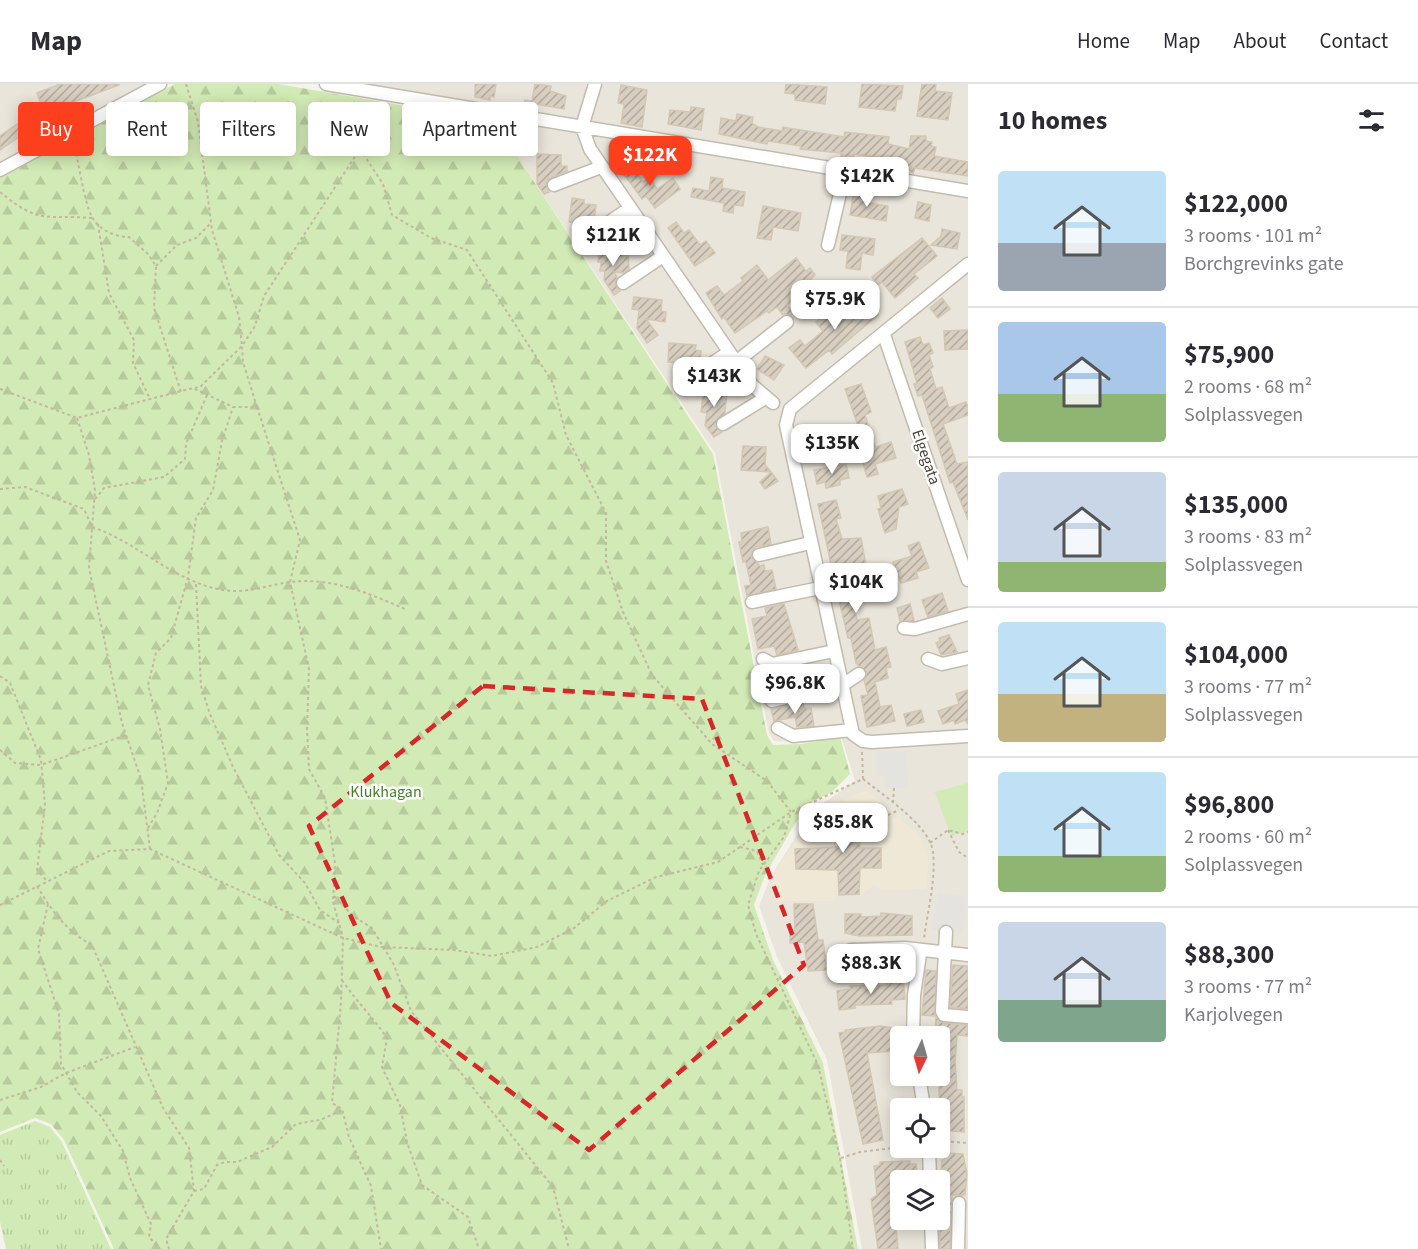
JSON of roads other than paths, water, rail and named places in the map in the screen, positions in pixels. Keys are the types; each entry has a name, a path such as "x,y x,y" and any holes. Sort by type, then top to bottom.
{"street":[{"path":"0,170 160,84"},
{"path":"326,84 385,90 582,127 968,191"},
{"path":"596,84 582,127 590,149 752,385 769,401 723,424"},
{"path":"554,185 602,166"},
{"path":"828,245 845,172"},
{"path":"589,236 630,208"},
{"path":"623,283 663,256"},
{"path":"968,264 884,335 790,409 786,425 852,730 863,741 890,746 968,736"},
{"path":"692,377 733,357 788,322"},
{"name":"Elgegata","path":"884,335 968,580"},
{"path":"759,555 810,543"},
{"path":"752,602 820,588"},
{"path":"904,628 915,629 968,614"},
{"path":"763,659 772,664 834,651"},
{"path":"928,659 942,663 968,658"},
{"path":"772,701 841,686 859,675"},
{"path":"778,728 793,736 852,730"},
{"path":"946,932 943,1014 968,1017"},
{"path":"920,956 865,949 851,950 845,954 848,963 855,966 944,953 968,955"},
{"path":"914,1026 920,956"},
{"path":"958,1249 959,1203"},
{"path":"931,1230 932,1249"}],"park label":[{"name":"Klukhagan","path":"386,792"}]}
